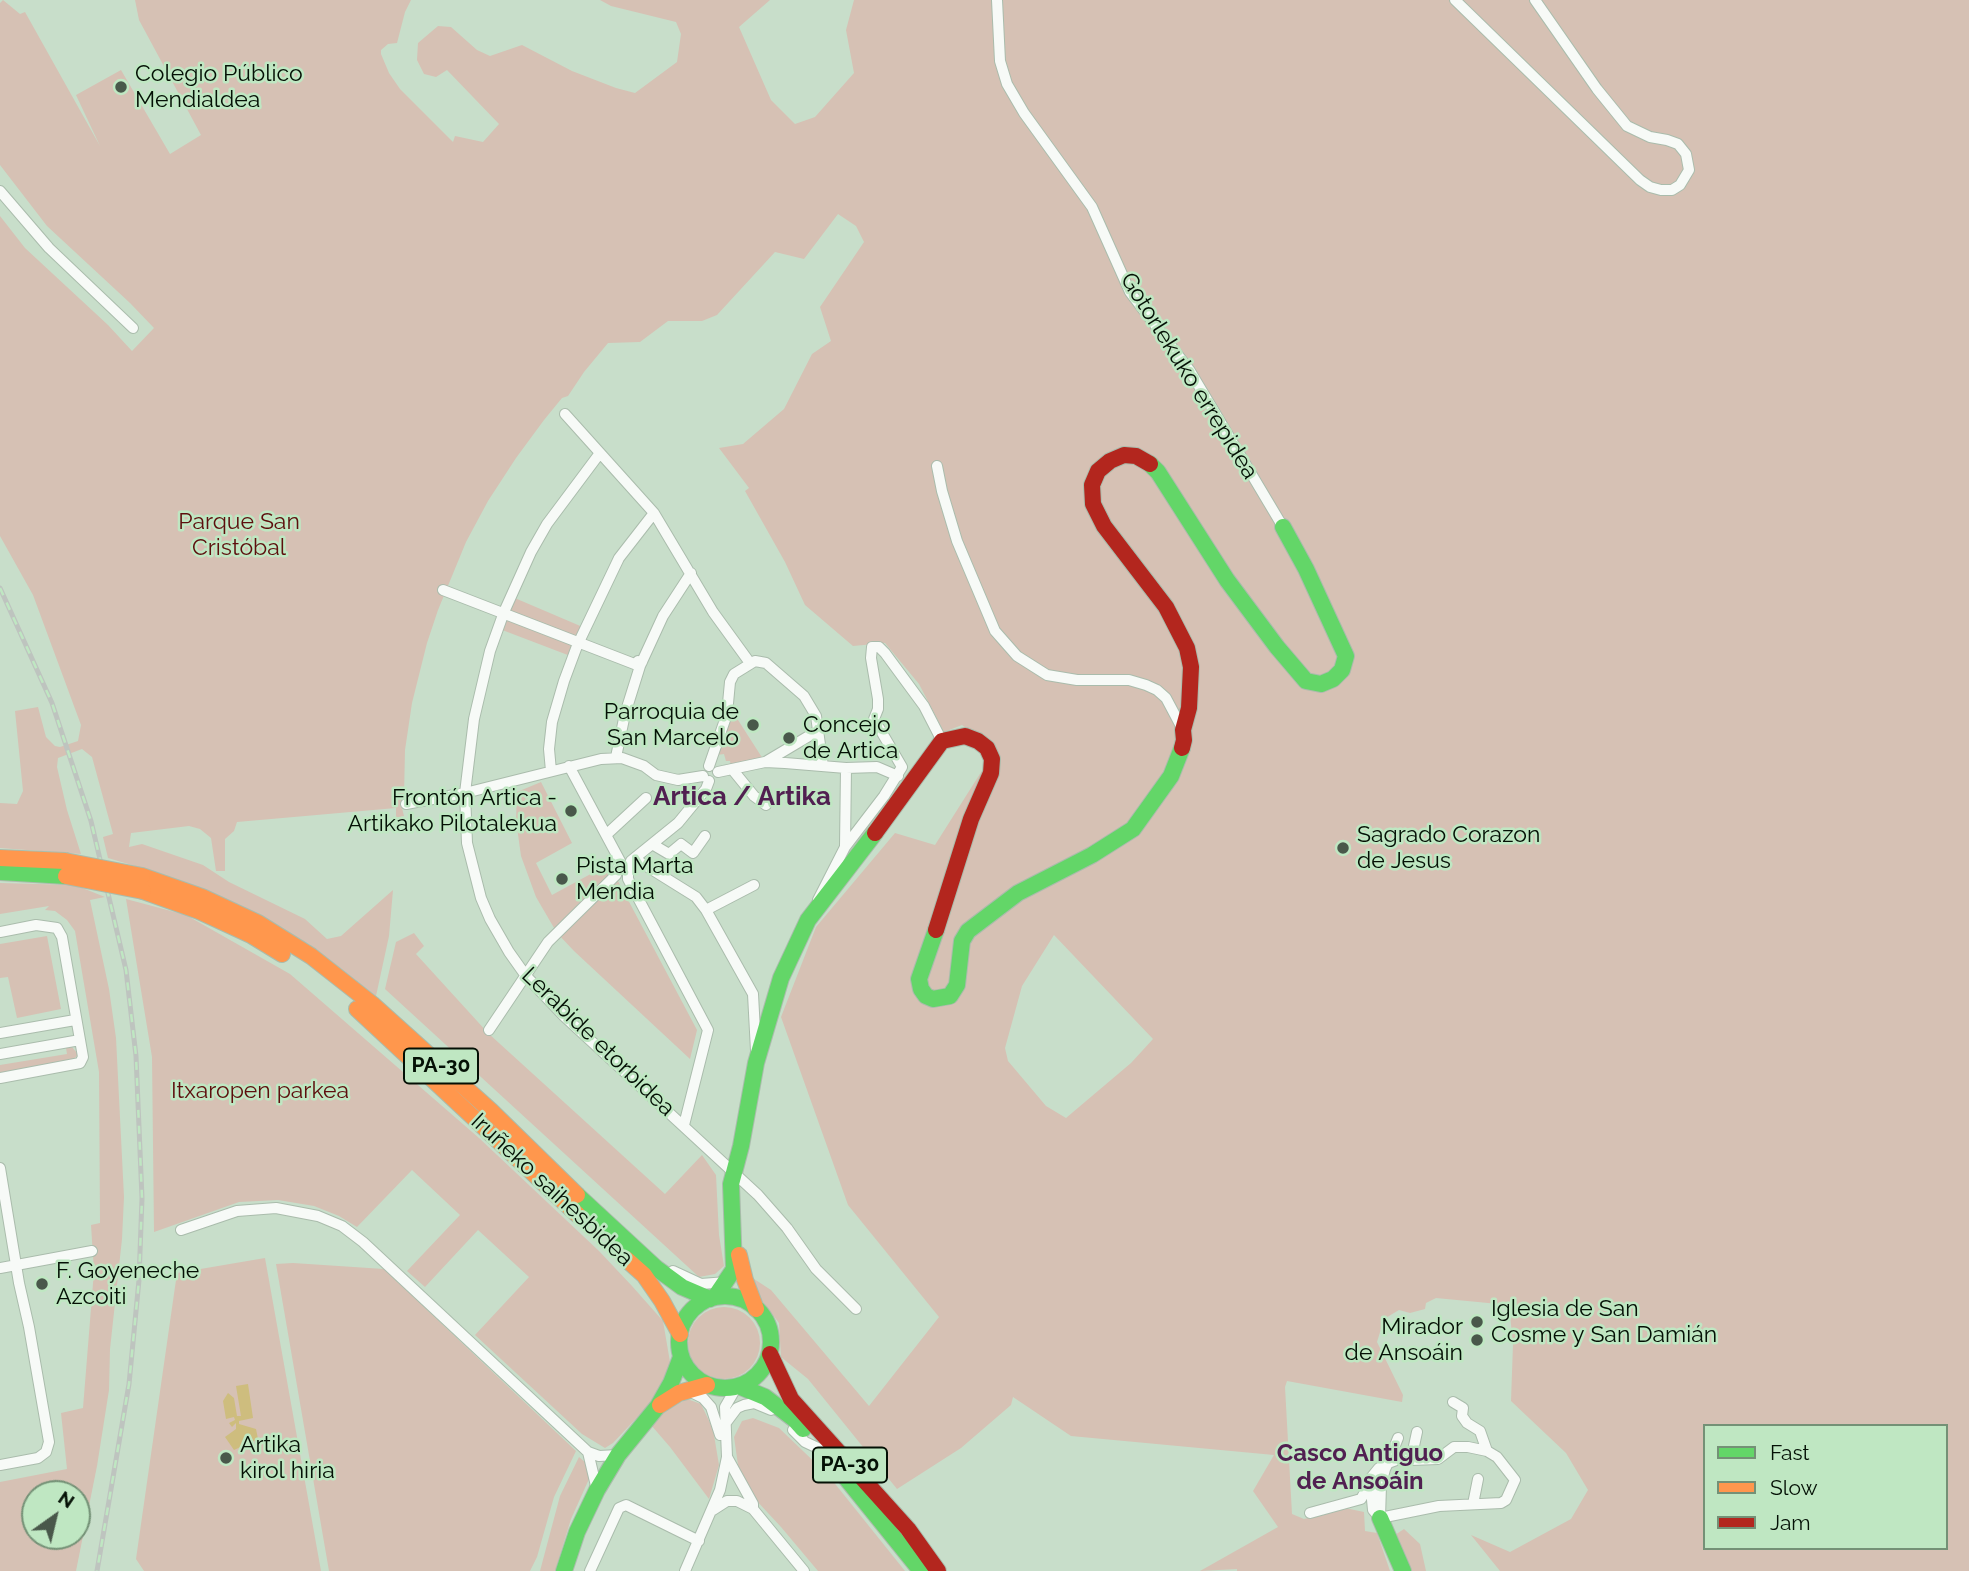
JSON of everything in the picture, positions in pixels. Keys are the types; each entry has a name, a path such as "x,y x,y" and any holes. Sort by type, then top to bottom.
{"main road":[{"path":"680,1334 685,1319 695,1306 713,1298 734,1269 730,1198 734,1172 756,1063 781,978 813,913 850,868 942,741 965,736 987,748 992,759 991,773 971,819 928,955 921,968 921,989 926,996 933,999 950,996 957,985 962,941 978,922 1017,893 1092,855 1132,829 1171,776 1184,740 1183,730 1189,708 1191,667 1187,648 1181,631 1166,607 1104,526 1093,504 1092,485 1098,471 1110,461 1124,455 1147,461 1158,472 1227,580 1277,647 1306,681 1321,684 1333,679 1342,670 1346,656 1306,569 1283,527"},
{"name":"Iruñeko saihesbidea","path":"0,858 202,897 258,923 311,956 372,1004 481,1102 642,1256 682,1287 713,1298"},
{"name":"Iruñeko saihesbidea","path":"0,872 66,869"},
{"name":"Iruñeko saihesbidea","path":"143,884 251,934 303,967 364,1014 644,1275 680,1334"},
{"path":"731,1224 745,1280 756,1309"},
{"name":"PA-30","path":"713,1298 738,1298 756,1309 769,1331 770,1354 791,1399 908,1529 938,1571"},
{"name":"PA-30","path":"680,1334 681,1356"},
{"path":"738,1387 755,1378 770,1354"},
{"path":"681,1356 687,1368 707,1385"},
{"path":"564,1571 577,1532 597,1490 618,1455 658,1406 671,1383 681,1356"},
{"path":"658,1406 687,1391 707,1385"},
{"name":"PA-30","path":"707,1385 722,1389 738,1387 765,1397 794,1419 921,1571"},
{"path":"1377,1514 1403,1571"}],"street":[{"name":"Gotorlekuko errepidea","path":"997,0 1000,61 1007,84 1024,113 1092,207 1130,292 1190,371 1283,527"},
{"path":"1455,0 1640,180 1661,190 1672,190 1681,186 1689,170 1686,154 1678,144 1650,137 1627,126 1597,89 1535,0"},
{"path":"0,191 49,248 133,328"},
{"path":"565,414 654,513 713,612 750,663"},
{"name":"Lerabide etorbidea","path":"600,453 547,524 531,552 490,651 474,719 465,793 467,843 481,898 509,952 526,976 565,1016 758,1195 788,1228 816,1269 856,1309"},
{"path":"937,466 957,541 995,631 1017,656 1047,675 1077,680 1129,681 1146,685 1166,698 1183,730"},
{"path":"551,771 549,749 552,722 579,642 619,558 654,513"},
{"path":"616,757 625,713 642,662 663,616 691,573"},
{"path":"443,590 637,665 638,660 642,662"},
{"path":"813,913 845,847 902,767 874,719 878,699 871,658 872,647 880,646 925,706 942,741"},
{"path":"684,1125 708,1030 628,879 628,869 635,859 678,823 706,789 727,714 730,681 734,674 750,663 766,663 804,696 816,716 823,766"},
{"path":"765,762 819,730"},
{"path":"406,804 465,793 569,766 616,757 644,766 656,775 678,780 765,762 846,768 877,767 898,776"},
{"path":"489,1030 548,942 616,875 620,861 569,766"},
{"path":"845,847 846,768"},
{"path":"732,769 754,796 766,805"},
{"path":"606,835 646,798"},
{"path":"652,844 669,854 681,844 693,853 705,836"},
{"path":"635,859 696,897 706,910 753,994 756,1063"},
{"path":"706,910 754,885"},
{"path":"0,932 36,925 57,928 62,937 83,1057 79,1063 0,1078"},
{"path":"0,1033 75,1020"},
{"path":"0,1054 80,1040"},
{"path":"0,1168 15,1265 49,1442 46,1452 38,1458 0,1465"},
{"path":"181,1230 237,1212 276,1208 318,1216 342,1226 363,1242 588,1452 599,1456 618,1455"},
{"path":"0,1268 92,1251"},
{"name":"Iruñeko saihesbidea","path":"642,1256 656,1259 701,1284 727,1282"},
{"path":"685,1571 720,1490 727,1457 724,1424 726,1407 738,1387"},
{"path":"687,1391 703,1398 711,1407 719,1426 723,1476"},
{"path":"1453,1402 1463,1408 1462,1416 1467,1423 1480,1431 1487,1451"},
{"path":"724,1424 737,1408 754,1403 782,1418 805,1442 820,1449"},
{"path":"1410,1460 1417,1432"},
{"path":"1377,1514 1381,1485 1398,1438"},
{"path":"1310,1513 1361,1499 1373,1474 1388,1463 1399,1459 1438,1459 1454,1447 1487,1451 1504,1464 1515,1480 1506,1500 1501,1503 1439,1506 1377,1514 1361,1503 1361,1499"},
{"path":"588,1452 597,1490"},
{"path":"727,1457 753,1509 804,1571"},
{"path":"1473,1504 1478,1479"},
{"path":"1369,1485 1377,1514"},
{"path":"720,1490 736,1490 748,1497"},
{"path":"713,1510 727,1501 737,1501 753,1509"},
{"path":"590,1571 620,1508 626,1505 699,1541"}],"green space":[{"name":"Parque San Cristóbal","path":"3,0 20,14 25,12 100,146 76,95 121,70 170,154 201,135 139,20 135,0 411,0 397,43 388,44 381,50 389,73 400,89 453,142 455,136 483,142 499,124 447,70 436,77 424,74 417,60 418,43 438,26 451,27 477,50 490,56 522,45 572,71 635,93 677,62 681,34 676,22 611,6 600,0 770,0 739,27 771,100 795,124 815,117 854,73 846,30 854,0 1969,0 1969,1571 1500,1571 1471,1535 1510,1552 1571,1519 1588,1490 1566,1453 1511,1401 1513,1344 1509,1305 1436,1298 1426,1303 1425,1309 1410,1313 1399,1310 1384,1319 1377,1342 1403,1395 1402,1402 1287,1381 1285,1387 1292,1514 1304,1519 1345,1508 1364,1512 1365,1531 1377,1533 1390,1571 1200,1571 1278,1527 1253,1491 1274,1455 1071,1436 1013,1397 1011,1405 961,1448 897,1489 808,1379 781,1357 779,1323 757,1294 751,1277 771,1290 869,1406 939,1317 848,1205 781,1017 816,927 895,833 935,845 995,750 962,725 944,732 919,684 885,643 853,646 805,605 785,562 745,491 749,488 719,448 743,444 784,409 812,354 831,341 820,307 864,242 856,226 838,214 804,259 775,252 717,315 702,321 668,321 640,342 608,343 568,396 562,398 544,420 488,501 466,542 438,610 412,703 405,750 404,796 401,804 404,816 396,818 396,808 237,822 234,831 225,839 225,871 216,871 211,838 200,829 189,826 131,833 129,847 142,844 203,865 229,882 305,919 327,939 341,936 393,890 389,936 376,996 309,944 162,874 108,858 103,837 113,834 92,757 82,749 58,758 57,767 81,854 0,848 0,803 17,804 23,791 15,711 38,707 46,737 55,746 78,741 81,725 33,595 0,536 0,216 25,248 132,351 154,328 47,226 0,165 0,3","holes":["1054,935 1153,1039 1131,1063 1066,1118 1046,1106 1008,1061 1005,1048 1022,986"]},
{"path":"510,596 585,628 573,657 497,628"},
{"path":"733,715 763,759 731,766 724,754 717,755"},
{"path":"541,782 572,843 536,863 552,895 609,864 697,1030 690,1059 574,951 557,933 536,897 521,856 516,820 517,792"},
{"path":"0,883 75,885 105,897 90,900 109,989 116,1038 124,1197 122,1239 110,1349 109,1390 91,1496 91,1480 21,1480 21,1550 80,1550 76,1571 0,1571 0,1482 67,1469 61,1413 83,1408 94,1271 91,1225 100,1223 99,1072 75,931 67,920 55,911 45,910 49,906 0,914"},
{"name":"Itxaropen parkea","path":"126,899 186,915 290,974 479,1138 599,1251 632,1286 663,1321 670,1362 662,1391 613,1443 605,1448 582,1434 475,1335 529,1277 478,1230 425,1287 407,1271 460,1215 412,1170 357,1227 314,1206 278,1200 239,1202 154,1232 152,1057"},
{"path":"414,933 424,946 416,954 488,1033 665,1194 702,1155 716,1175 719,1235 724,1266 715,1274 699,1277 385,989 396,942"},
{"path":"47,936 61,1009 17,1018 8,977 0,978 0,944"},
{"path":"72,1047 77,1056 71,1061 0,1073 0,1065 67,1054 66,1048"},
{"name":"Artika kirol hiria","path":"265,1258 321,1571 144,1571 136,1559 177,1273"},
{"path":"276,1264 384,1269 576,1451 554,1497 537,1557 530,1571 329,1571"},
{"path":"731,1307 750,1317 758,1329 758,1357 750,1369 738,1377 717,1379 698,1369 690,1357 688,1336 698,1317 710,1309"},
{"path":"687,1399 701,1404 713,1429 719,1465 709,1499 651,1425 667,1410"},
{"path":"753,1418 779,1428 828,1475 905,1571 818,1571 755,1499 739,1472 734,1437 742,1421"},
{"path":"579,1457 586,1463 589,1479 571,1519 555,1571 540,1571 560,1496"},
{"path":"1404,1529 1420,1544 1426,1571 1412,1571 1395,1535"}],"shaded area":[{"path":"248,1384 253,1418 239,1421 239,1424 256,1429 258,1439 234,1450 225,1437 236,1429 236,1423 232,1427 229,1423 235,1420 234,1417 226,1419 223,1401 228,1393 234,1398 237,1416 241,1416 236,1386"}],"railway":[{"path":"0,588 52,703 91,821 126,970 136,1056 142,1198 139,1280 129,1384 97,1571"}],"traffic: fast":[{"path":"1150,464 1158,472 1227,580 1277,647 1306,681 1321,684 1333,679 1342,670 1346,656 1306,569 1283,527"},
{"path":"936,930 919,979 921,989 926,996 933,999 950,996 957,985 962,941 968,931 1018,893 1092,855 1133,829 1171,776 1182,748"},
{"path":"715,1297 734,1269 731,1184 741,1146 756,1063 781,978 808,920 875,833"},
{"path":"0,872 66,876"},
{"path":"577,1195 656,1268 682,1287 710,1299"},
{"path":"725,1296 743,1300 757,1310 767,1324 771,1342 767,1360 757,1374 743,1384 725,1388 707,1384 693,1374 683,1360 679,1342 683,1324 693,1310 707,1300 725,1296"},
{"path":"564,1571 577,1532 597,1490 618,1455 658,1406 681,1357"},
{"path":"741,1387 765,1397 803,1429"},
{"path":"846,1478 921,1571"},
{"path":"1380,1518 1403,1571"}],"traffic: slow":[{"path":"0,858 65,861"},
{"path":"65,861 142,876"},
{"path":"66,876 143,891"},
{"path":"142,876 202,897 258,923 311,956 372,1004 491,1111 577,1195"},
{"path":"143,891 199,911 251,935 282,954"},
{"path":"357,1009 578,1215"},
{"path":"739,1255 756,1309"},
{"path":"626,1259 644,1275 680,1334"},
{"path":"660,1405 679,1393 707,1385"}],"traffic: jam":[{"path":"1150,464 1136,456 1124,455 1110,461 1098,471 1092,485 1093,504 1104,526 1166,607 1187,648 1191,667 1189,708 1183,730 1182,748"},
{"path":"875,833 942,741 965,736 987,748 992,759 991,773 971,819 936,930"},
{"path":"770,1354 791,1399 908,1529 938,1571"}],"place":[{"name":"Colegio Público Mendialdea","path":"121,87"},
{"name":"Parroquia de San Marcelo","path":"753,725"},
{"name":"Concejo de Artica","path":"789,738"},
{"name":"Frontón Artica - Artikako Pilotalekua","path":"571,811"},
{"name":"Sagrado Corazon de Jesus","path":"1343,848"},
{"name":"Pista Marta Mendia","path":"562,879"},
{"name":"F. Goyeneche Azcoiti","path":"42,1284"},
{"name":"Iglesia de San Cosme y San Damián","path":"1477,1322"},
{"name":"Mirador de Ansoáin","path":"1477,1340"},
{"name":"Artika kirol hiria","path":"226,1458"}],"district":[{"name":"Artica / Artika","path":"742,797"},
{"name":"Casco Antiguo de Ansoáin","path":"1360,1468"}]}
